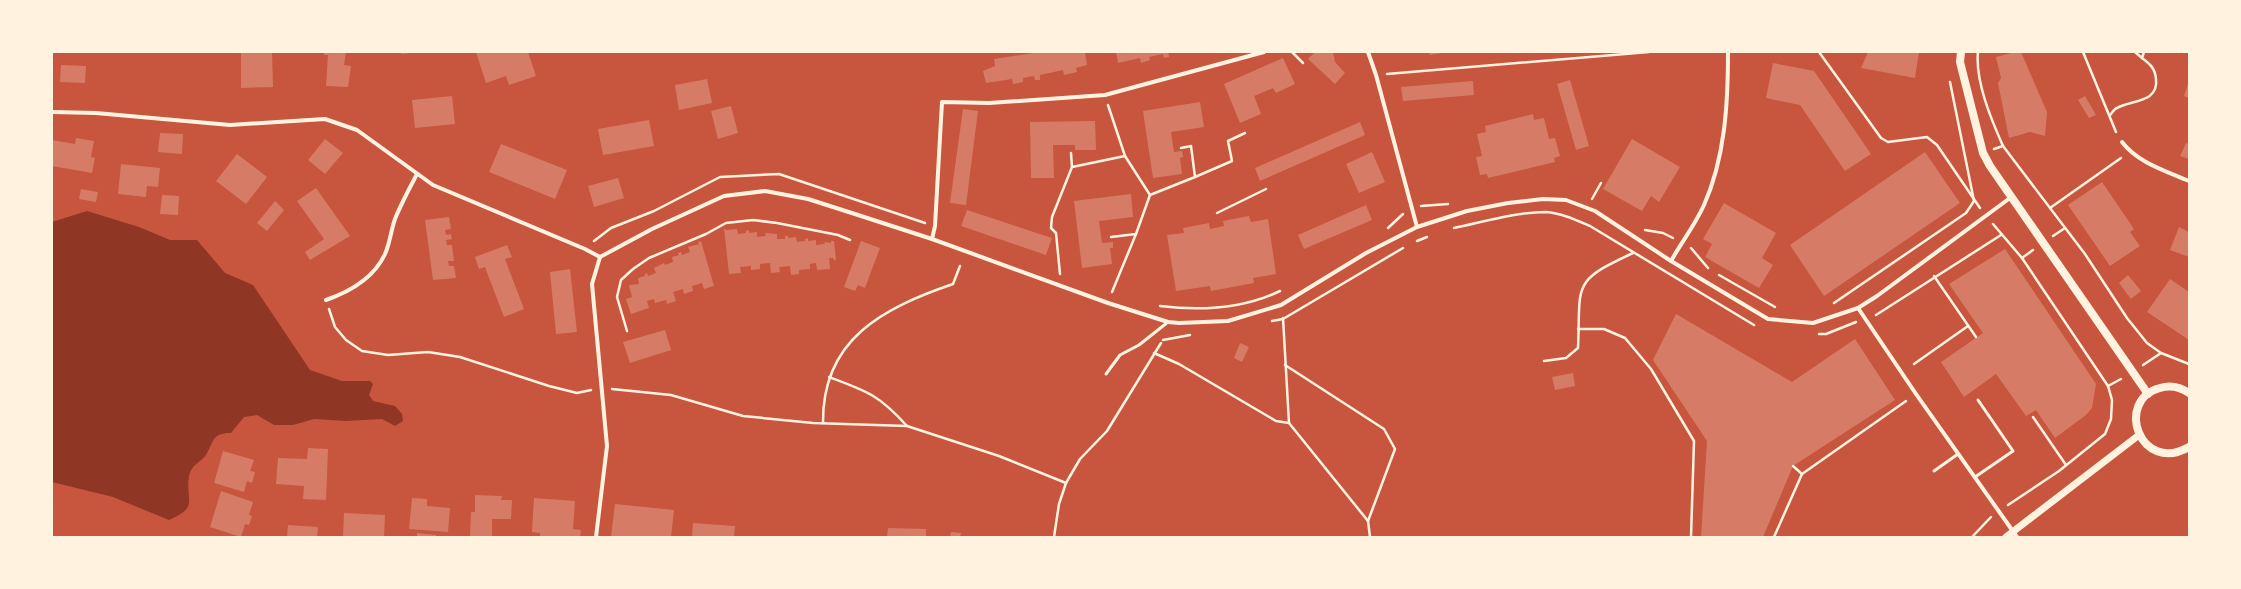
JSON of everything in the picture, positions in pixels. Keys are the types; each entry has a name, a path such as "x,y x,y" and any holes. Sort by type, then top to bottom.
{"main road":[{"path":"1961,52 1960,62 1983,153 2010,198 2148,394"},
{"path":"2189,393 2175,387 2166,386 2148,394 2138,408 2136,426 2139,435 2145,443 2162,453 2172,453 2189,447"}],"street":[{"path":"932,239 935,226 942,102 989,103 1105,95 1264,52"},
{"path":"1368,52 1376,74 1410,207 1417,227"},
{"path":"1671,261 1703,206 1717,170 1728,97 1728,52"},
{"path":"52,112 96,113 230,125 325,119 357,130 433,185 585,249 600,257"},
{"path":"2122,142 2130,152 2150,164 2189,181"},
{"path":"326,300 344,294 365,280 378,266 385,255 395,220 417,174"},
{"path":"596,537 607,446 592,284 600,257 652,229 724,196 765,191 808,199 932,239 1108,303 1168,322 1179,323 1228,321 1281,306 1366,253 1417,227 1467,211 1508,203 1544,199 1566,200 1595,211 1671,261 1768,320 1813,323 1858,308 2010,198"},
{"path":"1858,308 2015,534"},
{"path":"2006,537 2015,534 2139,435"}],"lane":[{"path":"1106,374 1120,355 1139,345 1168,322"},
{"path":"1975,477 2013,451 1978,400"},
{"path":"1934,471 1958,454"}],"path":[{"path":"1292,52 1303,63"},
{"path":"1376,74 1649,52"},
{"path":"1819,52 1881,138 1888,142 1927,137 1937,145 1974,201"},
{"path":"1978,52 1976,66 1994,126 2003,146 2050,208 2147,343 2161,353 2189,364"},
{"path":"2083,52 2110,114 2113,126 2122,142"},
{"path":"2110,114 2117,108 2147,98 2153,91 2156,84 2152,66 2135,52"},
{"path":"2142,58 2144,52"},
{"path":"1827,306 1838,301 1966,213 1974,201 1948,74"},
{"path":"1105,95 1125,156 1150,196"},
{"path":"1112,293 1150,196 1232,162 1228,142 1245,133"},
{"path":"1181,148 1191,146 1195,177"},
{"path":"1060,274 1056,233 1051,228 1052,218 1072,167 1071,154"},
{"path":"1072,167 1125,156"},
{"path":"2050,208 2118,160"},
{"path":"585,249 611,228 654,211 720,177 779,174 935,226"},
{"path":"1592,200 1601,183"},
{"path":"1217,213 1266,190"},
{"path":"1586,197 1598,202"},
{"path":"1386,230 1410,207 1454,203"},
{"path":"1450,229 1546,212 1570,217 1590,226 1755,326"},
{"path":"627,331 617,296 621,280 633,269 649,258 706,234 726,223 754,220 777,223 838,235 850,240"},
{"path":"1640,229 1663,233 1682,242 1694,250 1706,267 1777,308"},
{"path":"1111,237 1136,234"},
{"path":"1814,333 1826,334 1866,319 2001,235 2022,258 2108,386 2112,400 2111,418 2105,434 2066,465 1999,511 1983,524 1972,537"},
{"path":"1411,244 1430,236"},
{"path":"1268,322 1283,319 1405,247"},
{"path":"1544,361 1566,358 1578,348 1580,292 1588,277 1603,267 1633,253"},
{"path":"823,423 823,404 829,377 848,344 877,317 905,301 953,284 960,266"},
{"path":"1053,272 1067,277"},
{"path":"1934,276 1976,337"},
{"path":"1155,306 1186,309 1225,308 1278,292 1285,288"},
{"path":"1104,290 1115,294"},
{"path":"326,300 335,327 346,340 362,351 388,355 428,352 460,357 550,386 577,393 602,388 671,396 743,416 823,423 907,426 999,456 1066,483"},
{"path":"1281,306 1289,423 1368,521"},
{"path":"1054,537 1059,504 1066,483 1080,459 1107,431 1154,353 1163,340 1179,323"},
{"path":"1914,364 1968,326"},
{"path":"1578,329 1604,329 1625,338 1651,369 1691,435 1694,442 1691,537"},
{"path":"1163,340 1193,334"},
{"path":"1154,353 1179,364 1276,420 1289,423"},
{"path":"1285,365 1384,429 1395,449 1368,521 1370,537"},
{"path":"829,377 869,392 887,405 907,426"},
{"path":"1774,537 1802,474 1906,401"},
{"path":"2034,417 2066,465"},
{"path":"1793,466 1802,474"}],"shaded area":[{"path":"87,211 139,227 170,240 197,240 225,273 253,285 310,370 342,381 370,381 373,384 369,395 373,401 395,406 402,414 403,421 395,426 382,419 346,421 314,419 293,425 274,425 257,415 244,417 231,433 225,433 216,437 206,455 194,466 189,476 188,507 185,511 169,520 113,497 52,482 52,222"}],"building":[{"path":"241,52 272,52 273,87 241,88"},
{"path":"324,52 346,52 344,65 351,66 348,87 326,86 328,55 324,55"},
{"path":"401,52 410,52 411,53 401,54"},
{"path":"476,52 528,52 536,76 509,85 506,76 486,83"},
{"path":"1040,52 1085,52 1087,65 1076,68 1077,72 1064,75 1063,70 1040,75 1040,80 1035,80 1034,76 1023,78 1023,82 1013,84 1012,79 986,83 983,71 995,66 994,59"},
{"path":"1116,52 1168,52 1169,57 1164,58 1163,54 1149,57 1150,60 1141,63 1140,58 1118,63"},
{"path":"1315,52 1333,52 1335,62 1345,73 1335,84 1308,59"},
{"path":"1429,52 1442,52 1442,53 1430,55"},
{"path":"1868,52 1919,52 1915,78 1861,68"},
{"path":"2021,52 2047,112 2045,136 2030,132 2009,138 1998,83 2001,78 1996,57"},
{"path":"1283,58 1295,84 1276,93 1273,88 1254,96 1261,114 1240,123 1224,84"},
{"path":"1773,63 1814,71 1871,154 1845,171 1800,105 1766,98"},
{"path":"61,65 86,66 85,83 60,82"},
{"path":"707,79 712,103 679,110 675,85"},
{"path":"1570,80 1589,146 1576,150 1557,84"},
{"path":"1473,81 1474,95 1403,101 1401,87"},
{"path":"2189,81 2189,98 2184,96"},
{"path":"452,96 455,124 415,128 412,100"},
{"path":"2085,96 2096,115 2089,118 2078,100"},
{"path":"1200,102 1204,127 1171,132 1174,152 1182,151 1183,157 1180,158 1182,174 1153,178 1143,111"},
{"path":"731,106 738,133 718,139 711,111"},
{"path":"963,109 978,111 966,205 950,203"},
{"path":"1533,114 1534,120 1544,118 1549,139 1555,138 1560,156 1554,158 1555,162 1488,178 1487,174 1480,175 1476,157 1482,156 1477,134 1486,132 1485,126"},
{"path":"649,120 654,146 603,155 598,129"},
{"path":"1095,121 1096,150 1075,150 1075,145 1053,145 1054,178 1031,178 1030,122"},
{"path":"1360,122 1365,135 1260,181 1255,168"},
{"path":"160,133 183,134 182,154 158,152"},
{"path":"76,138 94,141 91,157 95,158 92,173 52,166 52,140 75,144"},
{"path":"325,139 343,153 325,174 308,160"},
{"path":"1632,139 1680,167 1659,202 1651,196 1642,211 1603,189"},
{"path":"2186,143 2189,144 2189,159 2180,156"},
{"path":"501,144 567,170 555,199 489,172"},
{"path":"1372,152 1385,182 1359,193 1346,164"},
{"path":"1925,152 1960,203 1824,296 1790,245"},
{"path":"237,154 267,177 246,204 216,181"},
{"path":"121,164 160,168 158,187 147,186 146,197 118,194"},
{"path":"618,178 624,198 594,207 588,186"},
{"path":"2102,182 2134,229 2130,232 2140,246 2110,266 2068,205"},
{"path":"316,188 350,236 310,260 305,252 324,239 297,201"},
{"path":"81,189 98,192 96,202 79,199"},
{"path":"1131,194 1133,217 1099,221 1102,243 1113,242 1113,248 1110,248 1112,264 1082,268 1074,201"},
{"path":"162,195 179,196 178,215 160,214"},
{"path":"275,201 284,210 267,231 257,223"},
{"path":"1724,203 1776,233 1762,258 1773,265 1759,288 1705,257 1712,244 1703,239"},
{"path":"1366,205 1372,220 1304,249 1298,235"},
{"path":"967,210 1052,238 1046,255 961,226"},
{"path":"1249,216 1251,222 1268,219 1276,274 1253,278 1254,283 1211,291 1210,286 1176,291 1167,235 1184,233 1183,228 1209,223 1210,229 1224,226 1223,221"},
{"path":"449,217 451,229 445,230 446,235 451,234 452,239 446,240 447,245 452,245 454,261 448,261 449,266 454,266 456,278 433,280 425,220"},
{"path":"2179,227 2189,232 2189,257 2170,250"},
{"path":"724,228 726,230 737,229 738,234 746,233 746,231 749,230 749,233 757,232 757,237 766,236 765,233 777,234 777,239 785,239 785,236 788,236 788,238 796,237 797,242 805,241 805,239 808,238 808,241 816,240 816,245 825,244 824,242 831,243 831,241 834,241 836,260 829,258 830,269 817,270 816,263 810,264 810,269 799,270 799,274 791,275 790,266 779,267 780,272 771,273 770,263 760,264 760,269 751,270 751,266 740,267 741,273 729,274"},
{"path":"701,241 714,286 704,289 702,283 692,286 693,291 684,294 683,289 673,292 676,301 667,304 666,300 655,303 654,299 647,301 649,308 631,314 626,299 632,297 629,285 639,284 638,278 645,276 647,273 648,276 656,273 654,268 664,263 665,265 673,262 672,257 679,255 678,253 681,252 682,255 690,252 688,247 699,244 698,242"},
{"path":"861,241 880,248 865,288 858,285 855,291 844,287"},
{"path":"507,245 512,257 505,259 524,309 504,317 485,267 479,269 475,257"},
{"path":"2005,249 2096,384 2092,408 2086,415 2055,438 2036,410 2026,416 1996,374 1964,397 1941,362 1983,333 1949,284"},
{"path":"570,269 577,332 556,334 550,272"},
{"path":"2128,275 2141,291 2131,299 2119,283"},
{"path":"2170,279 2189,292 2189,340 2147,312"},
{"path":"1676,314 1792,382 1855,339 1895,400 1793,466 1763,537 1701,537 1707,441 1653,360"},
{"path":"665,330 671,350 630,363 623,342"},
{"path":"1240,343 1249,347 1242,362 1234,358"},
{"path":"1573,373 1575,386 1555,390 1552,377"},
{"path":"308,448 328,449 326,500 303,499 304,486 276,484 278,458 307,459"},
{"path":"223,451 254,460 250,471 255,472 252,483 247,481 244,492 214,483"},
{"path":"221,491 253,502 249,515 252,516 249,525 245,524 241,537 210,527"},
{"path":"475,495 502,496 501,500 512,500 511,519 492,519 492,537 470,537 471,512 475,512"},
{"path":"412,498 427,499 427,506 450,508 448,532 409,529"},
{"path":"534,498 575,501 573,529 581,530 580,537 540,537 540,533 532,532"},
{"path":"615,504 674,510 671,537 611,537"},
{"path":"344,513 385,515 384,537 343,537"},
{"path":"693,523 735,526 734,537 692,537"},
{"path":"288,525 318,527 317,537 287,537"},
{"path":"888,528 926,529 926,537 887,537"},
{"path":"951,532 961,533 960,537 950,537"},
{"path":"417,533 436,535 436,537 417,537"}]}
